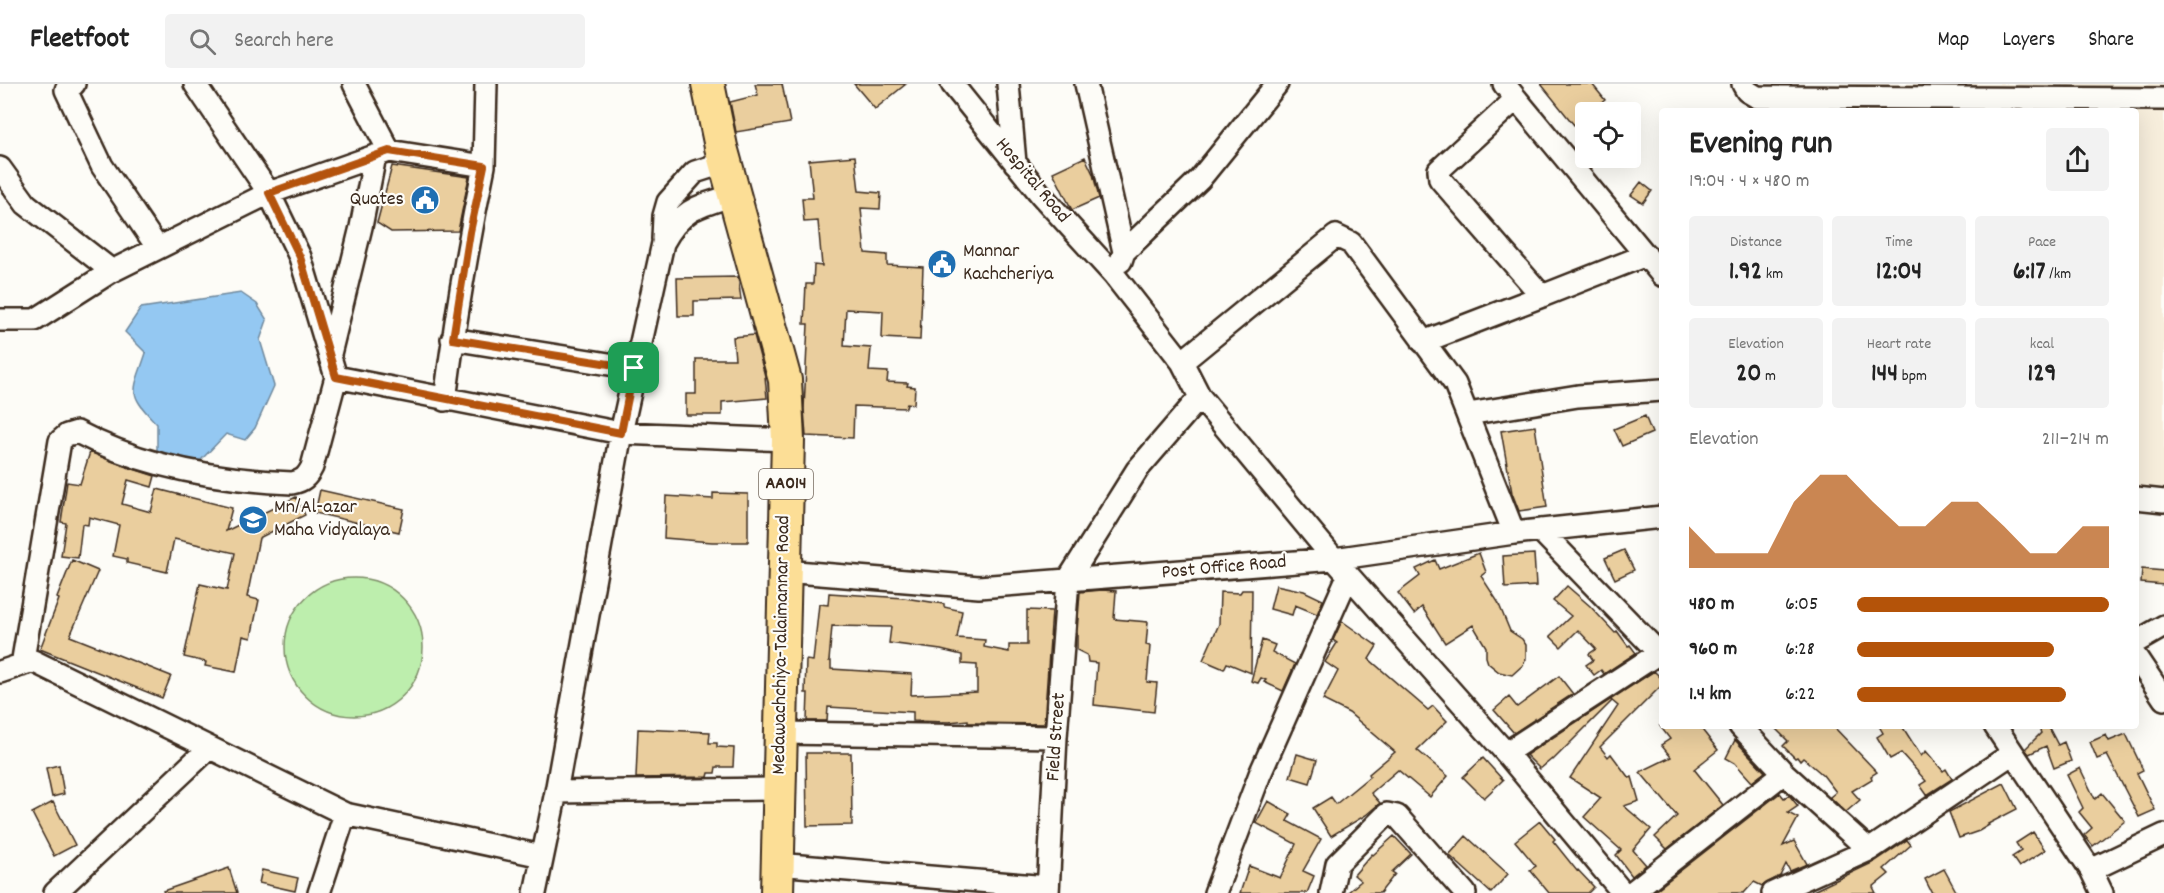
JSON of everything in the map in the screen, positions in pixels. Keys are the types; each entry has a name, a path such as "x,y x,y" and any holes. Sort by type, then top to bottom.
{"highway":[{"name":"Medawachchiya-Talaimannar Road","path":"708,84 726,162 785,380 788,440 777,879"}],"street":[{"path":"74,84 66,90 102,166 158,247"},
{"path":"22,665 60,441 67,435 77,432 144,459 191,472 264,482 302,481 312,467 336,377 330,355 300,257 269,193 195,84"},
{"path":"330,355 361,227 382,153 354,84"},
{"path":"445,400 470,232 484,166 486,84"},
{"name":"Hospital Road","path":"952,84 1041,196 1114,275 1182,363 1200,397 1348,576 1506,753 1623,893"},
{"path":"1008,84 1015,163"},
{"path":"1086,84 1124,252"},
{"path":"1114,275 1124,252 1200,179 1277,84"},
{"path":"1743,84 1747,91 1757,97 2164,99"},
{"path":"1542,297 1440,179 1439,170 1510,91 1659,271"},
{"path":"0,320 35,320 112,271 269,193 382,153 484,166"},
{"path":"536,893 621,433 663,243 664,216 668,202 695,172 726,162"},
{"path":"0,168 26,204 112,271"},
{"path":"663,243 672,225 687,212 735,195"},
{"path":"1182,363 1336,236 1351,243 1455,384 1514,533"},
{"path":"1423,342 1646,255"},
{"path":"453,339 634,368"},
{"path":"336,377 621,433 788,440"},
{"path":"1468,414 1578,396 1659,390"},
{"path":"1068,580 1137,470 1200,397"},
{"path":"2139,498 2164,501"},
{"name":"Post Office Road","path":"784,571 979,587 1334,559 1514,533 1659,517"},
{"path":"1540,530 1659,652"},
{"path":"1215,893 1260,774 1348,576"},
{"name":"Field Street","path":"1048,890 1056,737 1068,580"},
{"path":"2139,640 2164,626"},
{"path":"1506,753 1659,655"},
{"path":"0,672 33,661 345,814 542,856"},
{"path":"2139,662 2164,699"},
{"path":"1743,729 1784,773 1869,850"},
{"path":"1997,729 2091,870 2102,893"},
{"path":"781,733 1056,737"},
{"path":"55,893 209,748"},
{"path":"1773,893 1798,888 1869,850 2013,753"},
{"path":"1631,893 1784,773"},
{"path":"556,792 779,789"},
{"path":"319,893 345,814"},
{"path":"1331,893 1337,864 1387,814 1397,816 1465,893"},
{"path":"2091,870 2164,835"},
{"path":"777,879 1048,890"}],"shaded area":[{"path":"1761,84 2164,84 2164,505 2139,502 2139,108 1773,108"}],"green space":[{"path":"354,578 380,584 403,598 417,621 423,647 417,673 403,696 380,710 354,716 328,710 305,696 291,673 285,647 291,621 305,598 328,584"}],"water":[{"path":"241,293 257,304 267,320 260,340 274,386 255,428 245,440 226,434 201,460 183,461 157,450 157,424 140,405 135,391 146,353 125,332 141,308"}],"building":[{"path":"755,84 782,84 790,123 736,132 730,102 758,95"},
{"path":"854,84 906,84 875,109"},
{"path":"1541,84 1592,84 1605,100 1602,102 1575,102 1574,125"},
{"path":"855,156 859,191 881,193 880,209 861,208 865,253 887,255 887,265 923,267 920,340 882,338 883,311 846,309 844,346 871,348 869,371 888,372 887,382 908,383 907,386 915,387 914,404 907,403 906,408 854,406 853,438 806,436 804,409 808,324 804,324 806,284 813,284 814,265 822,266 818,221 804,222 802,198 813,198 809,160"},
{"path":"1085,157 1093,174 1099,198 1072,210 1053,172"},
{"name":"Quates","path":"392,166 469,177 458,231 391,232 377,223"},
{"path":"1641,182 1652,191 1643,203 1631,195"},
{"path":"738,277 741,300 694,301 694,316 678,316 677,278"},
{"path":"754,335 765,376 767,398 722,402 722,415 686,415 686,394 696,394 696,359 735,359 733,337"},
{"path":"1645,416 1652,433 1622,446 1614,429"},
{"path":"1535,426 1547,507 1519,511 1512,493 1501,431"},
{"path":"90,452 155,476 152,487 128,480 122,504 151,512 157,489 232,508 226,531 296,497 305,515 259,538 247,597 259,600 251,638 243,636 236,672 205,666 206,662 184,657 200,584 227,590 235,553 174,539 167,572 127,563 127,559 113,556 119,525 89,517 88,525 82,524 78,558 61,556 66,523 61,522 67,482 80,484"},
{"path":"320,490 404,509 399,532 315,513"},
{"path":"713,493 748,494 748,542 664,538 666,496 713,499"},
{"path":"1624,550 1634,570 1615,579 1605,558"},
{"path":"1479,553 1486,572 1481,576 1498,602 1510,631 1522,639 1526,645 1526,659 1512,675 1499,672 1488,663 1486,647 1473,625 1445,643 1422,607 1414,614 1398,593 1420,576 1416,569 1435,560 1439,569"},
{"path":"1534,554 1536,586 1505,588 1503,556"},
{"path":"72,560 98,571 70,636 171,676 162,698 40,649"},
{"path":"2142,569 2164,571 2164,585 2141,583"},
{"path":"1276,585 1304,591 1323,600 1317,614 1295,605 1292,615 1270,609"},
{"path":"1567,586 1590,606 1615,633 1617,631 1636,653 1604,674 1601,670 1594,675 1586,665 1593,660 1589,654 1596,649 1578,630 1561,647 1550,636 1571,616 1553,601"},
{"path":"1242,590 1252,590 1251,673 1227,663 1224,669 1203,660 1219,624 1220,592 1240,593"},
{"path":"1116,591 1114,619 1148,622 1146,645 1150,646 1147,682 1157,683 1154,712 1094,705 1097,663 1088,662 1087,655 1077,650 1077,632 1080,592"},
{"path":"829,593 904,598 944,604 944,607 962,611 957,638 985,640 984,647 1009,652 1009,645 1027,645 1027,610 1052,611 1044,724 968,723 968,720 913,721 913,712 828,707 827,721 807,721 806,660 813,661 819,604 828,605","holes":["832,626 891,627 889,643 962,655 962,664 977,665 977,692 911,695 912,674 831,669 831,661 829,661"]},
{"path":"1342,621 1377,646 1369,659 1428,710 1433,706 1447,721 1417,750 1448,776 1430,797 1398,770 1371,793 1380,803 1366,815 1331,836 1313,808 1331,797 1336,804 1395,752 1349,713 1323,700 1338,671 1325,662 1337,643 1333,640"},
{"path":"1262,640 1275,645 1272,652 1295,664 1283,691 1264,682 1266,680 1261,678 1258,683 1251,681"},
{"path":"1654,671 1659,676 1659,688 1600,747 1608,757 1611,754 1629,778 1632,777 1639,801 1624,806 1651,829 1633,850 1646,865 1632,876 1616,855 1621,850 1584,817 1601,798 1570,778 1618,706 1611,700 1553,760 1540,769 1526,755"},
{"path":"1559,676 1573,694 1514,733 1494,710 1509,697 1517,707"},
{"path":"638,729 710,732 709,743 717,743 717,747 734,748 733,767 716,767 715,773 709,773 708,777 636,778"},
{"path":"1662,729 1701,729 1718,750 1694,769 1723,805 1667,849 1655,837 1677,816 1640,772 1671,757 1661,745 1670,739"},
{"path":"1776,729 1836,729 1877,772 1871,776 1872,779 1852,791 1860,800 1846,812 1830,797 1836,792 1823,775 1803,758 1800,761 1797,757 1795,758 1783,746 1788,741"},
{"path":"1881,729 1904,729 1921,756 1926,751 1943,771 1946,769 1952,779 1927,795 1920,785 1926,781 1901,753 1890,759 1877,737 1883,733"},
{"path":"2039,729 2050,729 2058,745 2064,742 2071,761 2054,768 2046,746 2029,754 2025,749 2041,733"},
{"path":"2126,734 2143,770 2137,773 2155,810 2139,817 2107,755 2097,759 2090,742 2106,735 2109,741"},
{"path":"1735,740 1765,772 1752,782 1735,763 1726,758"},
{"path":"806,753 851,753 852,825 807,826"},
{"path":"1297,754 1317,760 1310,783 1290,777"},
{"path":"1483,758 1503,780 1484,798 1463,777"},
{"path":"59,765 64,794 52,797 46,768"},
{"path":"2080,768 2095,799 2102,793 2125,821 2093,846 2084,835 2092,828 2079,812 2083,808 2067,775"},
{"path":"2004,783 2017,809 1979,831 1959,838 1949,812"},
{"path":"1780,793 1784,798 1789,795 1798,806 1788,813 1798,818 1783,846 1794,841 1807,864 1790,871 1786,864 1780,876 1762,886 1754,882 1744,893 1652,893"},
{"path":"1268,801 1291,814 1287,821 1321,839 1303,871 1314,876 1307,893 1240,893 1249,866 1280,878 1296,844 1256,823"},
{"path":"53,802 75,845 54,856 32,813"},
{"path":"1540,821 1577,871 1594,887 1588,893 1549,893 1530,870 1536,866 1515,841"},
{"path":"2033,832 2045,850 2019,867 2012,857 2021,851 2016,843"},
{"path":"1394,836 1411,854 1392,872 1395,874 1380,893 1347,893 1361,881 1354,875 1372,854"},
{"path":"1466,836 1508,874 1491,893 1449,855"},
{"path":"1907,840 1911,845 1884,869 1889,874 1873,887 1876,893 1809,893 1874,862"},
{"path":"229,868 237,893 164,893 163,891"},
{"path":"1944,869 1957,893 1932,893 1925,879"},
{"path":"262,870 298,878 295,891 259,883"}],"place":[{"name":"Quates","path":"425,200"},
{"name":"Mannar Kachcheriya","path":"942,264"},
{"name":"Mn/Al-azar Maha Vidyalaya","path":"253,520"}],"route":[{"path":"389,151 484,166 470,232 453,339 634,368 621,433 336,377 300,257 269,193 389,151"}]}
